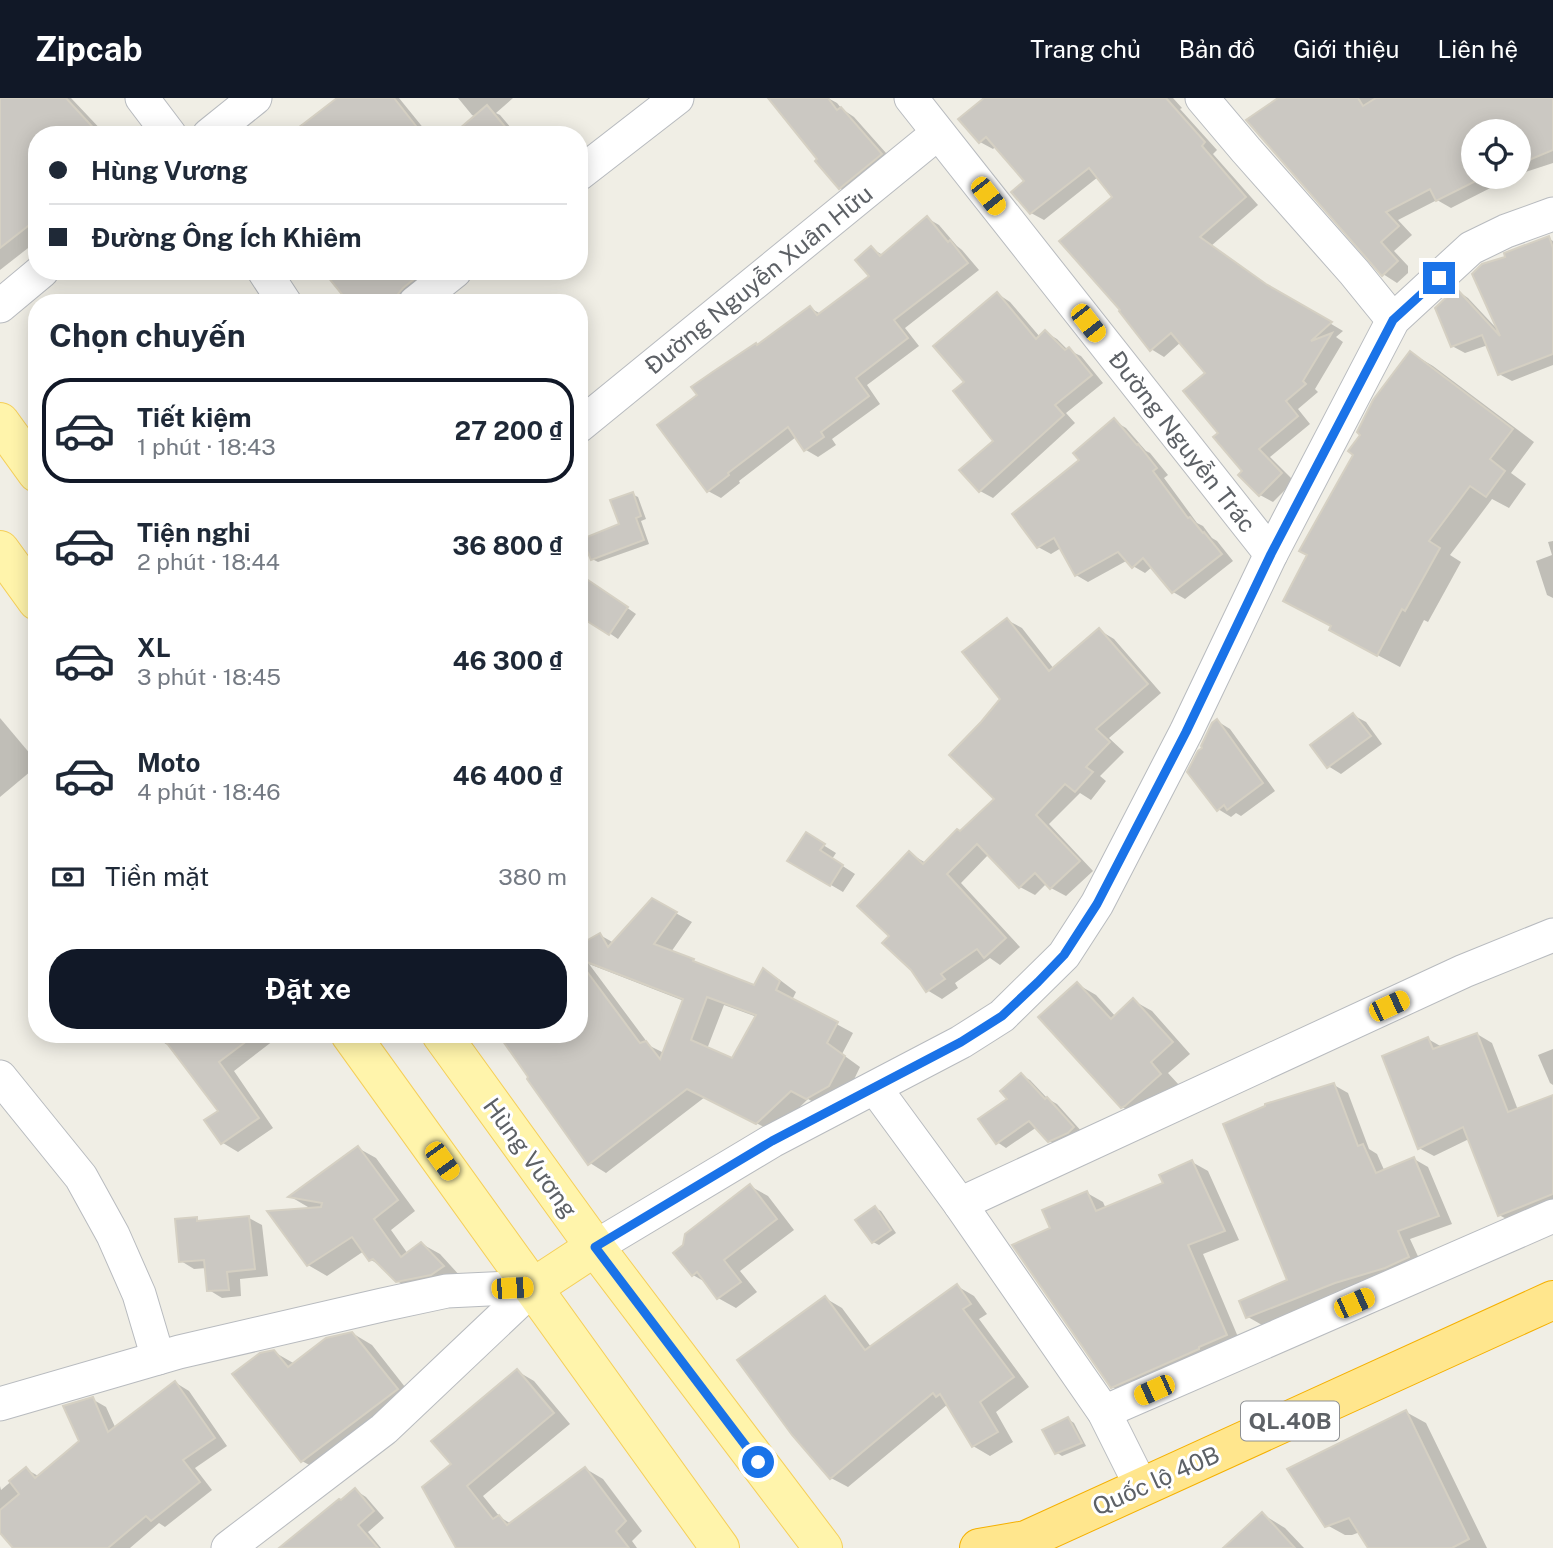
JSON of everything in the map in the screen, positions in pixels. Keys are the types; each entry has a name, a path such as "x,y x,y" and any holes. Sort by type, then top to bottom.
{"highway":[{"name":"Quốc lộ 40B","path":"979,1548 1021,1544 1553,1300"}],"main road":[{"path":"0,422 28,460"},
{"path":"0,550 28,589"},
{"path":"358,1043 720,1548"},
{"name":"Hùng Vương","path":"448,1043 595,1247 823,1548"},
{"path":"534,1287 595,1247"}],"street":[{"path":"142,98 163,126"},
{"path":"220,126 254,98"},
{"path":"588,167 677,98"},
{"name":"Đường Nguyễn Trác","path":"911,98 1271,554"},
{"path":"1220,104 1245,150 1354,272 1393,320"},
{"name":"Đường Nguyễn Xuân Hữu","path":"588,419 939,133"},
{"path":"595,1247 772,1141 961,1042 1002,1016 1064,955 1097,904 1186,732 1271,554 1393,320 1471,248 1506,231 1553,214"},
{"path":"0,306 31,280"},
{"path":"427,294 444,280"},
{"path":"960,1204 1464,971 1553,935"},
{"path":"0,1077 81,1177 113,1235 139,1294 158,1359"},
{"path":"875,1088 960,1204 1104,1412 1142,1488"},
{"path":"1104,1412 1553,1216"},
{"path":"0,1404 179,1352 447,1292 534,1287"},
{"path":"228,1548 384,1429 534,1287"}],"building":[{"path":"0,98 66,98 92,126 28,126 28,226 0,248"},
{"path":"337,98 394,98 416,126 301,126"},
{"path":"768,98 828,98 837,110 841,107 882,154 839,189"},
{"path":"984,98 1166,98 1205,142 1202,146 1246,197 1200,237 1266,284 1332,322 1311,341 1332,333 1303,381 1306,384 1286,401 1298,416 1259,449 1282,473 1259,496 1238,475 1242,471 1213,437 1218,433 1183,391 1205,373 1171,333 1150,351 1120,310 1059,241 1112,197 1089,168 1030,214 1011,192 1024,181 986,137 979,143 958,119"},
{"path":"1278,98 1358,98 1363,106 1376,98 1553,98 1553,150 1531,159 1531,119 1461,119 1461,188 1436,201 1430,189 1386,212 1399,226 1381,242 1398,261 1382,276 1246,120"},
{"path":"487,105 504,126 462,126"},
{"path":"927,216 968,263 894,320 908,338 856,378 869,396 821,432 824,437 804,451 788,427 707,492 657,425 697,395 691,387 756,343 757,345 810,306 817,315 869,276 855,260 871,246 880,256"},
{"path":"1549,236 1553,248 1553,354 1498,375 1482,335 1451,347 1435,308 1456,288 1500,336 1472,274 1482,264 1505,257 1504,253"},
{"path":"330,280 413,280 398,294 342,294"},
{"path":"997,292 1036,339 1045,330 1065,350 1069,347 1092,375 1055,405 1064,415 979,492 959,470 993,441 953,391 964,382 933,346"},
{"path":"1410,351 1513,429 1490,459 1505,471 1486,497 1470,486 1429,541 1440,548 1377,656 1329,630 1331,626 1283,601 1307,555 1299,551 1353,455 1348,451 1360,435 1357,432 1373,400"},
{"path":"1114,418 1157,468 1153,471 1188,518 1190,517 1222,554 1172,593 1143,558 1132,568 1118,552 1075,576 1054,538 1037,548 1012,514 1079,460 1073,453"},
{"path":"633,492 641,516 636,518 644,540 591,560 588,537 619,524 610,500"},
{"path":"588,580 628,607 609,635 588,622"},
{"path":"1007,618 1049,671 1099,628 1148,684 1096,729 1110,742 1086,767 1093,772 1075,792 1065,784 1036,815 1080,861 1050,889 1035,873 1019,888 977,844 947,874 1006,938 984,958 977,949 941,974 945,979 926,992 911,970 882,943 889,936 857,906 909,851 923,864 957,829 960,831 994,799 949,755 1000,699 962,652"},
{"path":"1353,713 1371,736 1327,768 1310,745"},
{"path":"1217,719 1263,783 1227,810 1224,805 1217,811 1187,772 1202,748 1212,723"},
{"path":"806,832 825,844 820,850 843,865 830,886 787,861"},
{"path":"652,898 677,912 654,944 754,985 763,968 780,981 776,990 838,1022 827,1043 845,1056 829,1086 806,1099 791,1091 756,1124 687,1089 588,1165 504,1043 588,1043 588,973 640,1043 646,1041 660,1059 683,999 588,962 588,940 600,933 608,947","holes":["707,997 756,1015 732,1058 691,1040"]},
{"path":"1077,982 1111,1019 1133,998 1173,1042 1151,1062 1161,1074 1121,1108 1038,1017"},
{"path":"1477,1033 1508,1112 1553,1095 1553,1194 1498,1216 1463,1127 1418,1149 1382,1056 1428,1037 1433,1049"},
{"path":"167,1043 244,1043 219,1062 259,1118 221,1144 204,1120 218,1111"},
{"path":"1021,1073 1074,1127 1068,1133 1048,1142 1029,1121 996,1144 978,1119 1007,1099 1000,1091"},
{"path":"1334,1083 1358,1146 1363,1144 1376,1173 1414,1157 1439,1216 1398,1231 1409,1257 1246,1318 1239,1301 1287,1280 1223,1124 1265,1104"},
{"path":"358,1146 398,1200 374,1219 401,1257 421,1242 444,1266 431,1275 396,1282 373,1259 369,1261 352,1237 307,1266 267,1211 321,1207 322,1203 288,1197"},
{"path":"1192,1160 1225,1231 1188,1245 1227,1335 1111,1388 1012,1245 1050,1228 1042,1210 1087,1191 1096,1211 1163,1183 1159,1175"},
{"path":"750,1184 777,1219 724,1260 741,1282 717,1299 697,1272 692,1276 673,1253 683,1245 685,1234"},
{"path":"875,1206 891,1230 872,1243 855,1220"},
{"path":"249,1216 255,1269 227,1272 229,1290 207,1291 204,1260 179,1262 175,1219 197,1217 197,1221"},
{"path":"957,1284 971,1304 963,1309 1014,1377 980,1402 998,1432 972,1447 940,1394 936,1397 933,1393 830,1479 792,1435 737,1360 825,1296 865,1350"},
{"path":"352,1332 398,1389 301,1462 232,1374 260,1353 274,1350 288,1367 326,1338"},
{"path":"517,1369 554,1413 467,1486 493,1519 499,1515 507,1525 585,1467 626,1521 616,1531 629,1548 456,1548 422,1487 451,1464 431,1441"},
{"path":"175,1381 215,1438 183,1460 200,1482 151,1521 146,1516 108,1548 13,1548 0,1533 0,1510 19,1494 9,1481 26,1467 35,1478 79,1441 63,1406 93,1397 108,1432"},
{"path":"1406,1410 1469,1539 1452,1548 1368,1548 1349,1518 1325,1527 1287,1469"},
{"path":"1068,1417 1082,1443 1055,1454 1042,1430"},
{"path":"355,1488 374,1511 358,1525 378,1548 279,1548 339,1499"},
{"path":"1262,1512 1295,1548 1223,1548"}],"route":[{"path":"758,1462 595,1247 772,1141 961,1042 1002,1016 1064,955 1097,904 1186,732 1271,554 1393,320 1439,278"}]}
